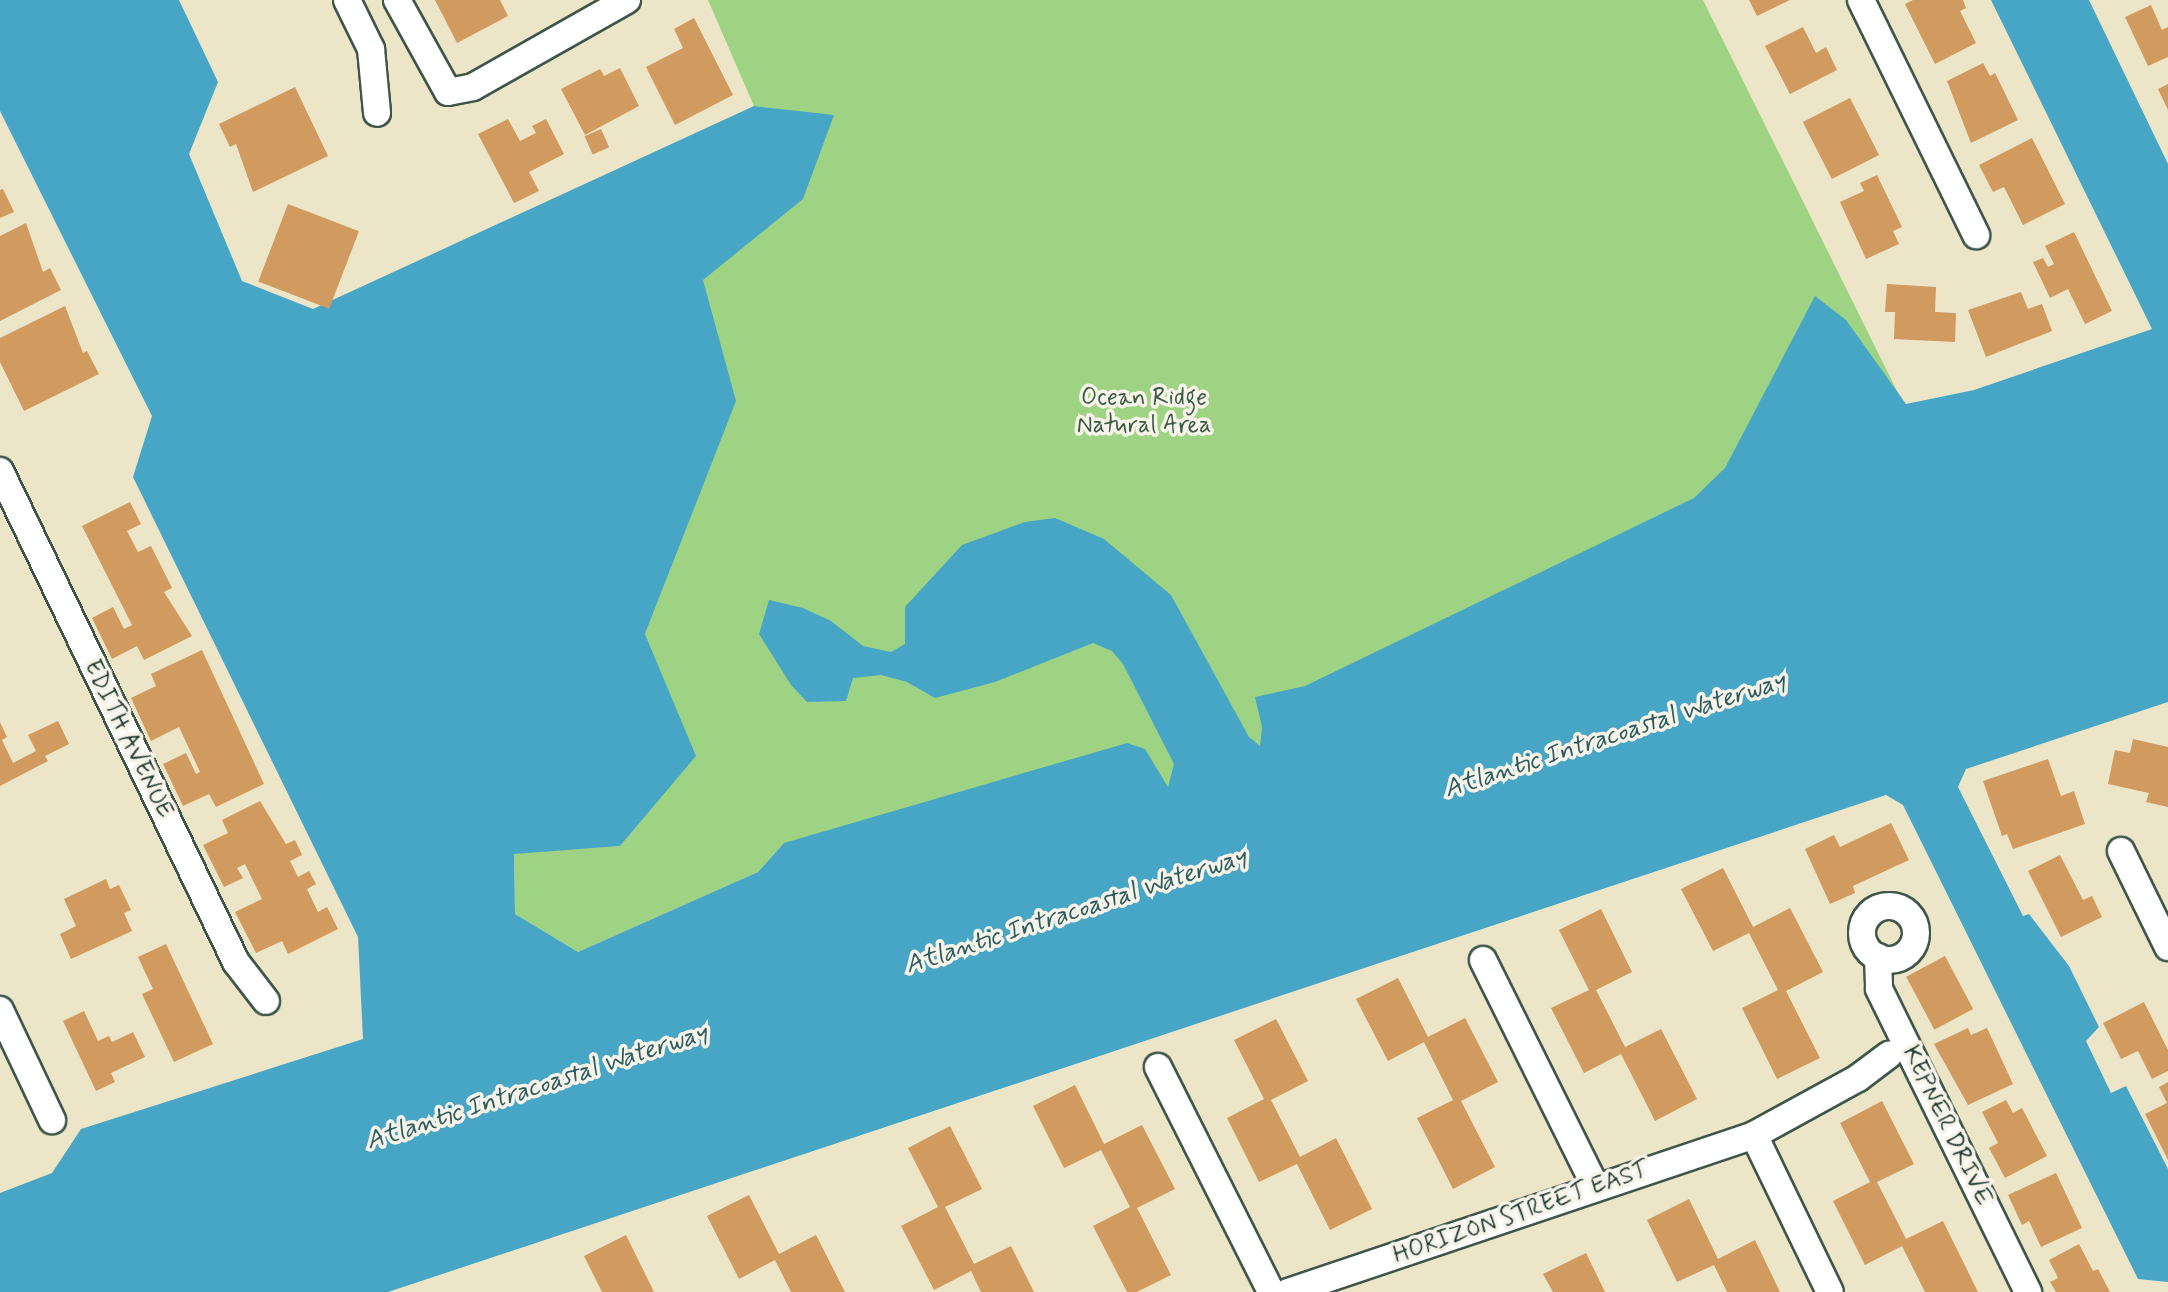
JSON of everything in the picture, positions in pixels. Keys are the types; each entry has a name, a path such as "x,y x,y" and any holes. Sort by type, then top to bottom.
{"street":[{"path":"347,0 371,50 377,113"},
{"path":"397,0 448,92 473,87 627,0"},
{"path":"1861,0 1976,235"},
{"name":"EDITH AVENUE","path":"0,471 236,962 266,1001"},
{"path":"2121,851 2168,947"},
{"name":"KEPNER DRIVE","path":"1878,957 1879,989 2028,1292"},
{"path":"1483,960 1596,1188"},
{"path":"0,1010 52,1120"},
{"name":"HORIZON STREET EAST","path":"1288,1292 1754,1135 1858,1078 1889,1055"},
{"path":"1157,1067 1271,1292"},
{"path":"1754,1135 1830,1292"}],"green space":[{"name":"Ocean Ridge Natural Area","path":"708,0 1703,0 1971,540 863,956 784,843 758,872 578,952 515,914 514,853 620,846 695,756 645,634 671,567 520,263 820,115 754,106"}],"water":[{"name":"Atlantic Intracoastal Waterway","path":"0,0 179,0 218,82 189,154 242,281 313,309 754,106 834,115 803,199 703,280 736,401 645,634 696,756 620,846 514,854 515,914 578,952 758,872 784,843 1127,743 1145,749 1168,787 1174,764 1123,664 1112,651 1093,643 995,682 935,698 907,682 881,675 853,678 846,701 807,702 791,685 759,634 769,600 803,608 831,621 863,646 891,652 905,644 905,607 962,545 1025,522 1055,518 1104,539 1171,595 1249,737 1260,746 1262,727 1255,697 1305,686 1694,498 1725,468 1815,296 1846,320 1906,404 1974,390 2152,329 1991,0 2089,0 2168,164 2168,702 1966,769 1958,787 2023,916 2029,914 2069,966 2099,1027 2086,1041 2111,1093 2126,1086 2168,1169 2168,1282 2138,1279 1903,805 1886,795 388,1292 0,1292 0,1193 52,1173 81,1129 363,1039 358,937 133,477 152,416 0,111"}],"building":[{"path":"435,0 500,0 508,16 457,43"},
{"path":"1749,0 1790,0 1757,16"},
{"path":"1913,0 1963,0 1966,8 1960,11 1976,43 1935,64 1905,4"},
{"path":"2151,5 2162,30 2168,27 2168,57 2148,66 2125,17"},
{"path":"694,18 733,95 675,125 646,67 683,48 674,29"},
{"path":"1803,27 1816,53 1826,47 1837,70 1790,94 1765,46"},
{"path":"1983,63 1990,76 1995,73 2018,120 1971,143 1947,81"},
{"path":"620,68 639,106 585,135 561,89 600,69 604,76"},
{"path":"2168,84 2168,110 2158,89"},
{"path":"295,87 328,156 253,192 236,144 230,147 219,124"},
{"path":"1850,98 1879,155 1832,179 1803,122"},
{"path":"508,119 520,141 536,133 532,126 546,119 564,154 529,172 539,191 514,203 478,134"},
{"path":"601,129 609,147 593,155 585,136"},
{"path":"2032,138 2065,204 2023,225 2004,187 1993,192 1979,165"},
{"path":"1877,175 1902,227 1893,231 1899,244 1866,259 1840,202 1864,191 1860,183"},
{"path":"3,189 14,212 0,218 0,190"},
{"path":"288,204 359,231 329,309 258,281"},
{"path":"26,223 43,272 50,268 61,290 0,321 0,236"},
{"path":"2074,232 2112,311 2085,324 2068,289 2050,298 2033,262 2043,258 2048,267 2054,264 2045,246"},
{"path":"1887,284 1936,287 1935,312 1956,313 1955,342 1894,339 1895,312 1885,312"},
{"path":"2021,292 2028,309 2042,304 2052,331 1986,357 1968,310"},
{"path":"65,306 83,353 87,351 99,374 24,411 0,362 0,338"},
{"path":"130,502 141,524 127,531 138,552 151,546 172,588 164,592 192,636 144,660 137,646 112,659 92,618 113,607 124,629 132,625 82,526"},
{"path":"202,650 264,784 216,807 209,794 183,806 163,764 186,753 196,774 200,772 179,727 151,741 131,698 156,686 151,674"},
{"path":"58,721 69,744 45,756 48,761 0,786 0,722 7,737 2,740 13,763 36,751 28,735"},
{"path":"2133,739 2168,747 2168,807 2146,802 2149,793 2108,784 2115,750 2130,753"},
{"path":"2048,759 2061,796 2074,791 2085,824 2013,849 2007,834 2002,836 1983,781"},
{"path":"260,801 286,844 295,840 302,855 290,861 298,877 309,871 316,884 307,889 318,912 327,907 338,929 288,954 282,941 256,953 235,912 262,899 245,864 237,868 243,878 224,887 203,845 228,833 222,820"},
{"path":"1891,823 1909,860 1853,886 1855,893 1830,904 1805,849 1834,835 1840,847"},
{"path":"2060,855 2083,900 2092,896 2102,917 2061,937 2028,871"},
{"path":"1723,868 1753,927 1790,908 1823,972 1786,991 1820,1058 1777,1079 1742,1008 1778,990 1749,933 1713,951 1681,889"},
{"path":"106,879 110,889 119,885 131,910 124,913 132,931 71,959 60,934 76,926 64,899"},
{"path":"1601,909 1632,972 1596,990 1625,1047 1661,1029 1697,1099 1655,1121 1621,1054 1584,1073 1551,1008 1589,990 1559,930"},
{"path":"166,944 213,1044 174,1062 142,994 153,989 138,957"},
{"path":"1945,956 1973,1009 1934,1030 1906,977"},
{"path":"1398,978 1428,1037 1465,1018 1498,1082 1461,1101 1495,1167 1453,1189 1417,1118 1453,1100 1424,1042 1388,1061 1356,999"},
{"path":"2144,1002 2168,1050 2168,1071 2152,1079 2138,1051 2121,1059 2103,1023"},
{"path":"84,1011 98,1041 109,1036 112,1042 133,1032 145,1057 111,1073 115,1082 96,1091 63,1021"},
{"path":"1276,1019 1308,1081 1271,1100 1300,1157 1336,1138 1372,1209 1330,1230 1297,1164 1259,1182 1227,1118 1264,1099 1234,1040"},
{"path":"1968,1028 1971,1035 1987,1028 2013,1084 1968,1105 1934,1044"},
{"path":"2168,1082 2168,1160 2145,1114 2167,1103 2159,1087"},
{"path":"1075,1085 1104,1144 1142,1125 1175,1189 1137,1208 1171,1275 1137,1292 1127,1292 1093,1226 1130,1207 1101,1150 1064,1168 1033,1106"},
{"path":"2006,1100 2013,1113 2022,1108 2047,1156 2005,1178 1989,1148 1998,1143 1982,1112"},
{"path":"1882,1101 1914,1164 1877,1182 1906,1239 1943,1221 1978,1292 1925,1292 1902,1246 1865,1265 1833,1201 1870,1182 1840,1123"},
{"path":"950,1126 982,1189 945,1207 974,1264 1011,1246 1034,1292 981,1292 971,1271 934,1290 901,1226 938,1207 908,1148"},
{"path":"2056,1173 2082,1228 2041,1247 2029,1221 2022,1225 2008,1195"},
{"path":"749,1195 779,1254 816,1235 845,1292 791,1292 775,1260 739,1279 707,1216"},
{"path":"1689,1199 1718,1259 1755,1240 1780,1292 1727,1292 1714,1265 1677,1282 1647,1220"},
{"path":"626,1235 654,1292 602,1292 584,1256"},
{"path":"2079,1244 2093,1271 2098,1269 2110,1292 2056,1292 2050,1282 2058,1278 2049,1260"},
{"path":"1586,1253 1605,1292 1553,1292 1543,1274"}]}
